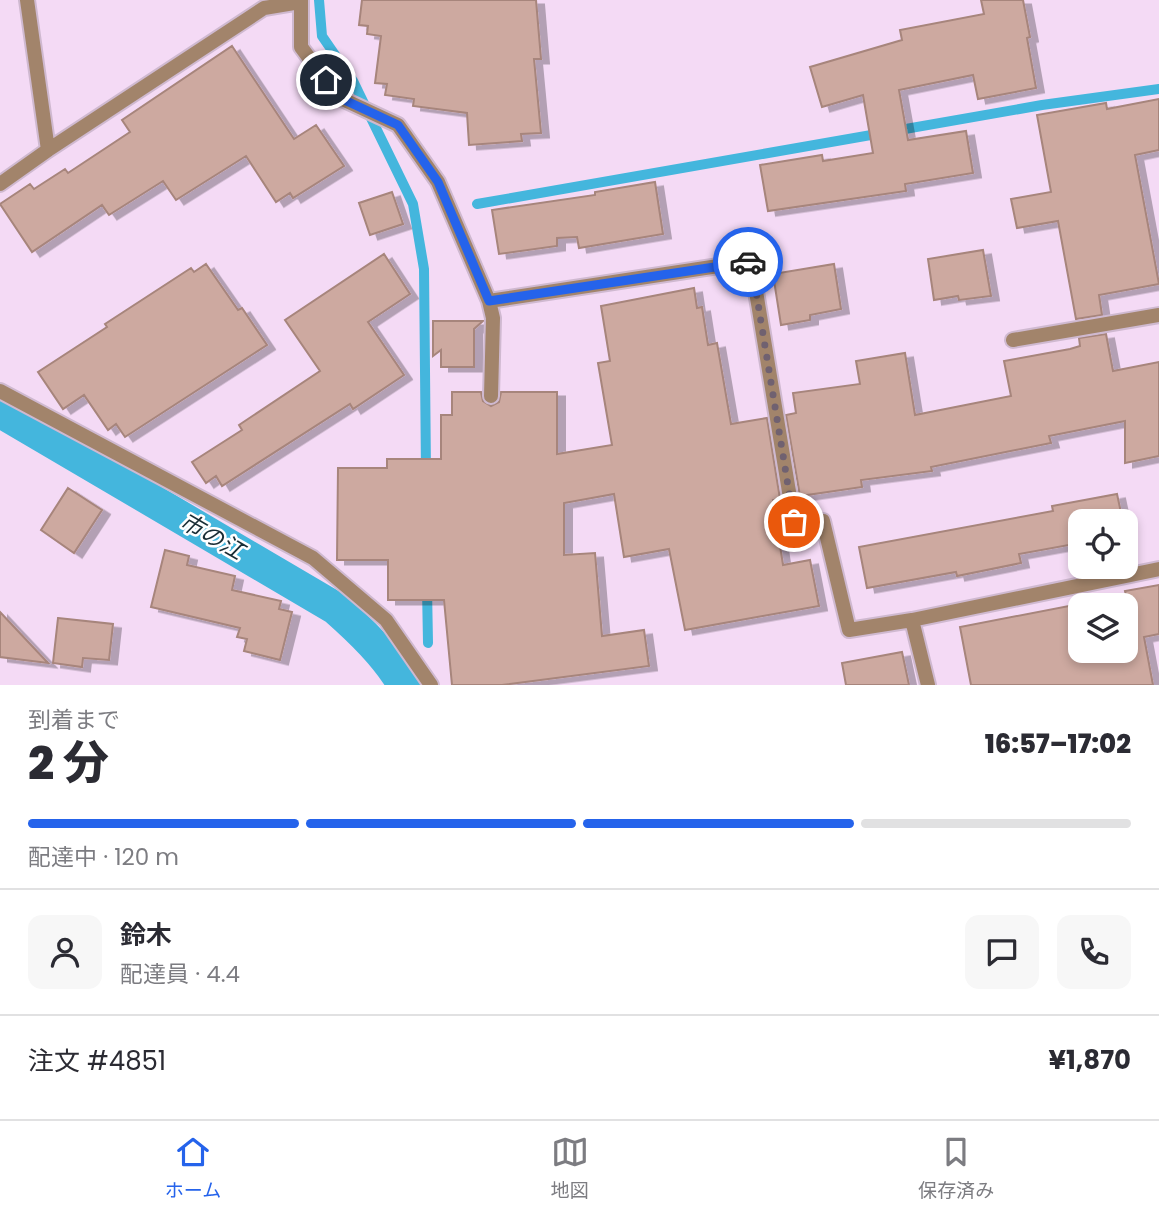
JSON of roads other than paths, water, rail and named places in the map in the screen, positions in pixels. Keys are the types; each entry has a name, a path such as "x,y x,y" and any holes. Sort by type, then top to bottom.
{"street":[{"path":"27,0 48,150"},
{"path":"0,184 264,8 301,1 301,47 338,97 398,125 438,182 489,301 493,318 491,396"},
{"path":"489,301 751,261 794,522 823,521 849,630 912,620 1159,569"},
{"path":"1013,340 1159,315"},
{"path":"0,391 313,558 386,620 431,685"},
{"path":"912,620 928,685"}],"waterway":[{"path":"319,0 322,36 353,81 413,204 424,269 426,472"},
{"path":"477,204 1042,105 1159,89"},
{"name":"市の江","path":"0,411 335,608 372,644 404,685"},
{"path":"427,588 428,643"}]}
